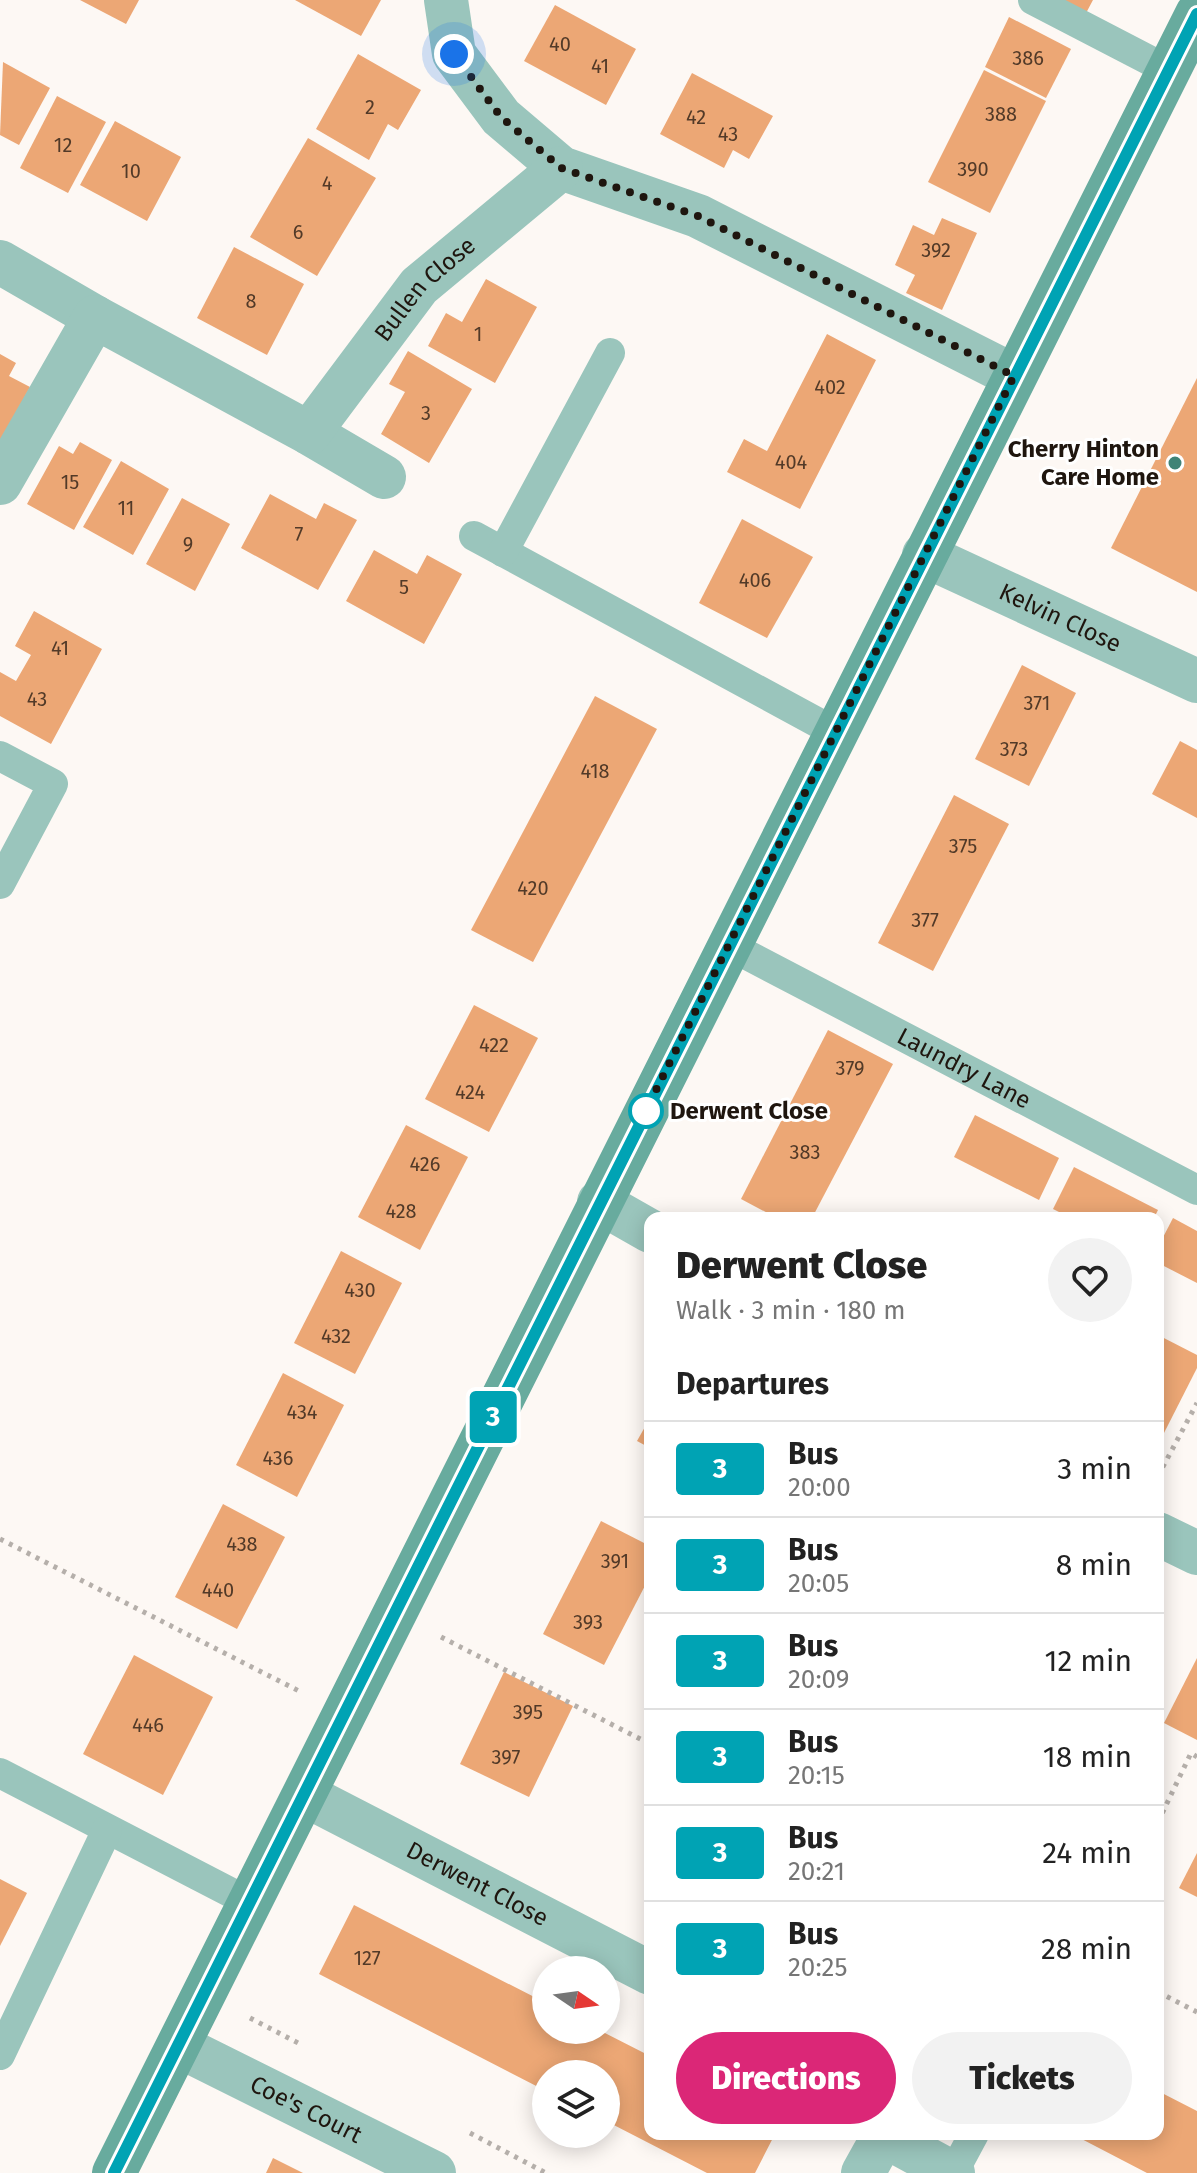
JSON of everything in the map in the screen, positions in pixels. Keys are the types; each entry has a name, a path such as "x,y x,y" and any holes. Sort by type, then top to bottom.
{"street":[{"path":"446,0 454,54 501,117 561,168 698,216 1014,376"},
{"path":"114,2173 1014,376 1187,40"},
{"name":"Bullen Close","path":"309,433 419,286 561,168"},
{"path":"0,262 384,477"},
{"path":"0,483 95,317"},
{"name":"Kelvin Close","path":"924,555 1197,681"},
{"path":"599,1202 644,1228"},
{"path":"1164,1537 1197,1553"},
{"name":"Derwent Close","path":"305,1795 644,1970"},
{"name":"Coe's Court","path":"179,2046 434,2173"},
{"path":"876,2148 953,2173"}],"lane":[{"path":"1033,0 1187,40"},
{"path":"503,552 610,353"},
{"path":"474,536 835,732"},
{"path":"0,756 53,784 0,884"},
{"name":"Laundry Lane","path":"730,946 1197,1190"},
{"path":"0,1773 249,1902"},
{"path":"0,2055 107,1830"},
{"path":"953,2173 971,2140"}],"path":[{"path":"1164,1465 1197,1403"},
{"path":"0,1539 346,1715"},
{"path":"432,1633 644,1741"},
{"path":"1164,1809 1191,1753 1197,1757"},
{"path":"1164,1995 1197,2012"}],"building":[{"path":"80,0 139,0 126,24"},
{"path":"295,0 381,0 361,36"},
{"path":"1057,0 1093,0 1085,15"},
{"path":"555,5 636,49 606,105 524,61"},
{"path":"1009,17 1071,49 1046,98 985,67"},
{"path":"358,54 421,90 398,130 388,124 369,160 316,129"},
{"path":"3,62 50,88 19,145 0,135"},
{"path":"984,70 1046,101 990,213 928,182"},
{"path":"692,73 773,116 749,159 733,150 724,168 660,134"},
{"path":"57,96 106,122 68,193 20,168"},
{"path":"115,121 181,157 147,221 80,185"},
{"path":"308,138 376,178 317,276 250,237"},
{"path":"942,218 977,233 942,310 906,293 915,275 895,265 913,225 934,235"},
{"path":"234,247 304,284 267,355 197,318"},
{"path":"486,279 537,307 495,383 428,346 446,313 462,322"},
{"path":"827,334 876,360 800,509 727,472 744,439 767,451"},
{"path":"408,351 472,389 429,463 381,434 405,392 389,384"},
{"path":"0,354 16,363 9,376 30,387 0,443"},
{"name":"Cherry Hinton Care Home","path":"1197,378 1197,592 1111,548"},
{"path":"80,442 112,460 74,530 27,504 59,446 73,454"},
{"path":"121,461 169,489 133,555 83,527"},
{"path":"270,494 316,519 324,503 357,520 318,590 241,548"},
{"path":"182,498 230,524 195,591 146,564"},
{"path":"742,519 813,557 767,638 699,603"},
{"path":"374,550 417,574 427,555 462,574 424,644 346,601"},
{"path":"34,611 102,649 51,744 0,716 0,672 16,681 31,655 15,646"},
{"path":"1022,665 1076,693 1029,786 975,759"},
{"path":"595,696 657,729 533,962 471,930"},
{"path":"1180,741 1197,750 1197,818 1152,794"},
{"path":"954,795 1009,824 933,971 878,943"},
{"path":"474,1005 538,1038 489,1132 425,1099"},
{"path":"828,1030 893,1064 815,1212 766,1212 741,1199"},
{"path":"975,1115 1059,1158 1039,1200 954,1157"},
{"path":"406,1125 468,1157 420,1250 358,1217"},
{"path":"1074,1167 1158,1210 1059,1212 1053,1209"},
{"path":"1173,1218 1197,1231 1197,1283 1164,1266 1164,1235"},
{"path":"341,1251 402,1283 355,1374 294,1343"},
{"path":"1164,1338 1197,1355 1197,1368 1164,1433"},
{"path":"283,1373 344,1405 297,1497 236,1465"},
{"path":"644,1429 644,1445 637,1441"},
{"path":"223,1504 285,1537 237,1629 175,1597"},
{"path":"601,1521 644,1543 644,1588 604,1665 543,1634"},
{"path":"134,1655 213,1697 163,1795 83,1754"},
{"path":"1197,1658 1197,1740 1164,1723"},
{"path":"504,1672 573,1706 529,1797 460,1764"},
{"path":"1197,1853 1197,1897 1179,1888"},
{"path":"0,1879 27,1893 0,1946"},
{"path":"354,1905 532,1996 532,2044 620,2044 620,2041 644,2053 644,2140 772,2140 755,2173 707,2173 620,2128 620,2060 532,2060 532,2084 319,1974"},
{"path":"1164,2094 1197,2111 1197,2173 1147,2173 1084,2140 1164,2140"},
{"path":"273,2158 303,2173 266,2173"}],"bus line":[{"name":"3","path":"114,2173 1197,14"}],"place":[{"name":"Cherry Hinton Care Home","path":"1175,463"},
{"name":"Derwent Close","path":"646,1111"}],"route":[{"path":"454,54 501,117 561,168 698,216 1014,376 643,1116 646,1111"}]}
